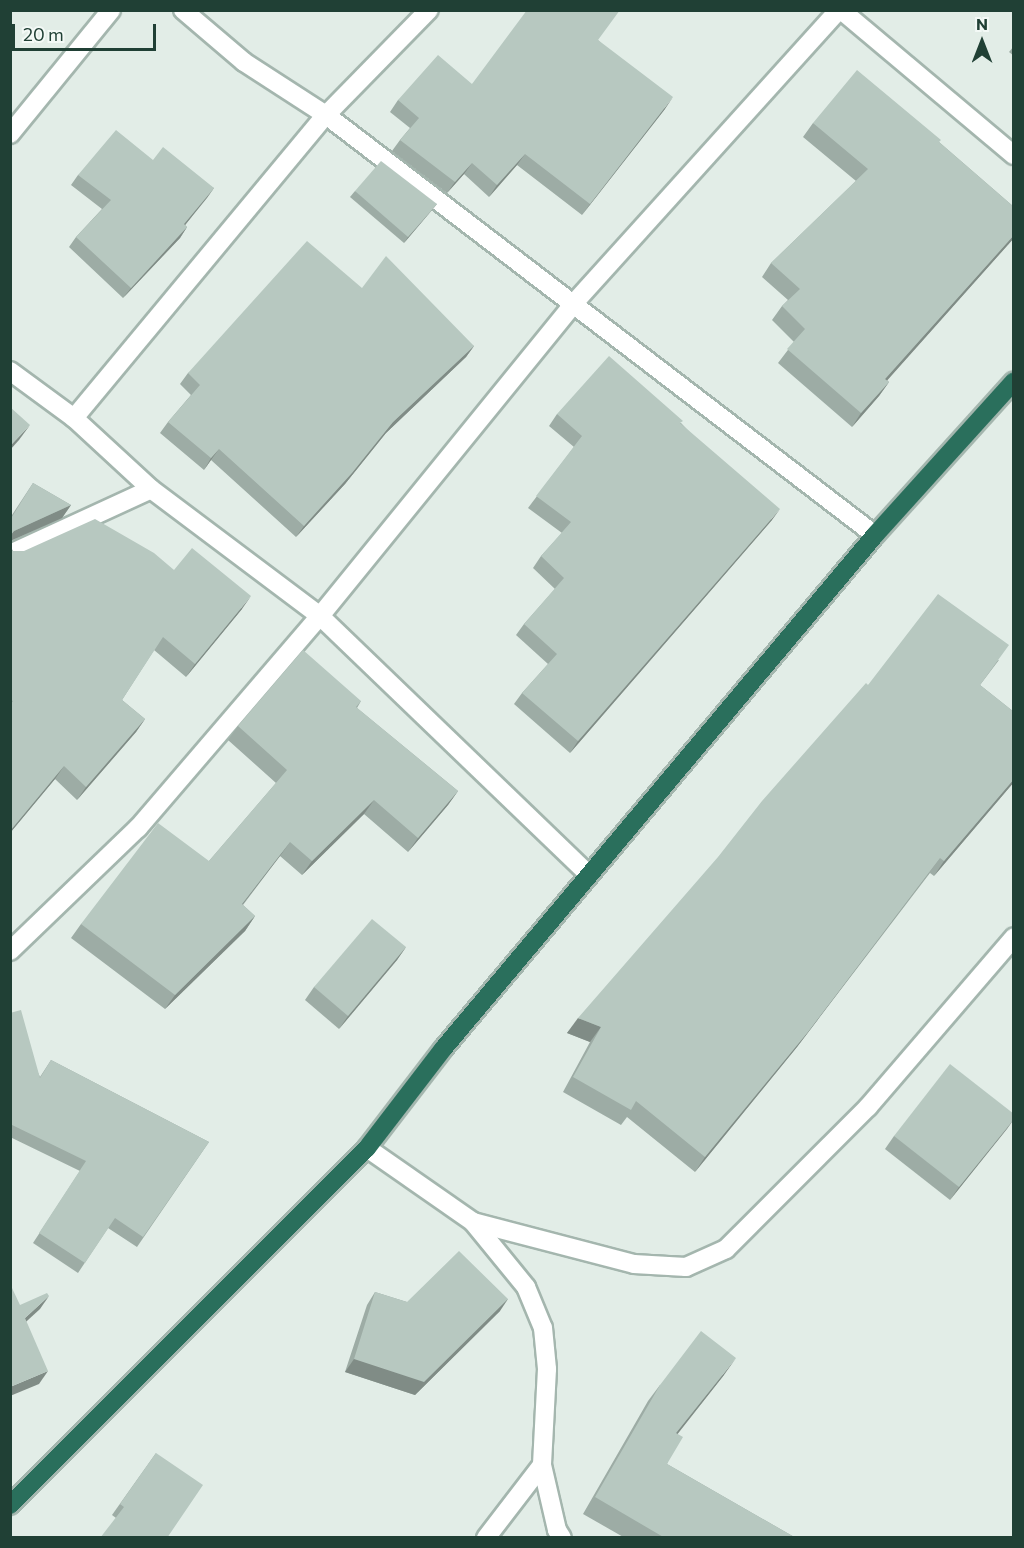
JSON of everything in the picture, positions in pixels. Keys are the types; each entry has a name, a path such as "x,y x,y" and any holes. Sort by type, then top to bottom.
{"highway":[{"path":"10,1505 367,1148 443,1049 875,535 1014,381"}],"street":[{"path":"10,134 111,10"},
{"path":"183,10 244,62 326,115 875,535"},
{"path":"74,418 326,115 429,10"},
{"path":"10,951 138,828 320,616 574,303 840,10 1014,155"},
{"path":"10,371 74,418 151,489 320,616 589,875"},
{"path":"10,554 151,489"},
{"path":"473,1222 634,1264 686,1267 726,1249 868,1107 1014,937"},
{"path":"367,1148 473,1222 526,1287 543,1328 547,1369 542,1465 557,1530 562,1538"},
{"path":"486,1538 542,1465"}],"building":[{"path":"527,10 620,10 598,40 673,97 590,204 525,154 497,185 472,163 455,182 400,140 419,118 398,100 438,55 472,84"},
{"path":"857,70 941,140 939,142 1014,207 1014,235 885,379 889,382 861,413 787,349 805,329 782,306 800,289 771,263 868,169 813,123"},
{"path":"116,130 153,160 163,147 214,188 184,224 187,227 131,288 76,237 111,200 78,175"},
{"path":"381,161 437,204 408,237 355,191"},
{"path":"307,241 362,288 386,256 474,346 393,422 352,473 304,526 219,449 211,458 168,422 200,385 188,373"},
{"path":"609,356 683,421 680,423 780,509 578,741 522,693 557,654 524,624 564,578 541,556 571,522 536,496 582,436 557,414"},
{"path":"10,407 30,425 10,446"},
{"path":"33,483 71,505 14,531 10,536 10,520"},
{"path":"95,519 154,553 174,570 192,548 251,596 195,664 163,637 122,700 145,719 86,787 64,766 10,831 10,705 13,701 10,700 10,546 13,551 24,551"},
{"path":"938,594 1009,645 980,685 1014,712 1014,779 944,861 940,858 808,1032 705,1157 636,1101 631,1110 573,1077 601,1027 578,1018 718,857 762,801 866,683 868,685"},
{"path":"303,650 361,701 356,707 458,791 418,838 374,800 312,861 290,842 242,904 255,916 175,995 81,924 158,823 209,861 287,770 238,726"},
{"path":"372,919 406,947 348,1016 314,987"},
{"path":"21,1010 40,1078 51,1060 209,1142 143,1237 115,1218 85,1263 39,1233 86,1161 10,1124 10,1013"},
{"path":"950,1064 1014,1114 1014,1119 959,1187 894,1136"},
{"path":"459,1251 508,1299 424,1382 354,1359 375,1292 407,1302"},
{"path":"12,1288 20,1305 47,1293 49,1296 25,1318 48,1371 10,1387 10,1289"},
{"path":"701,1331 736,1358 676,1433 683,1437 667,1464 796,1538 665,1538 595,1497 660,1385"},
{"path":"156,1453 203,1485 167,1538 100,1538 124,1507 120,1504"}]}
